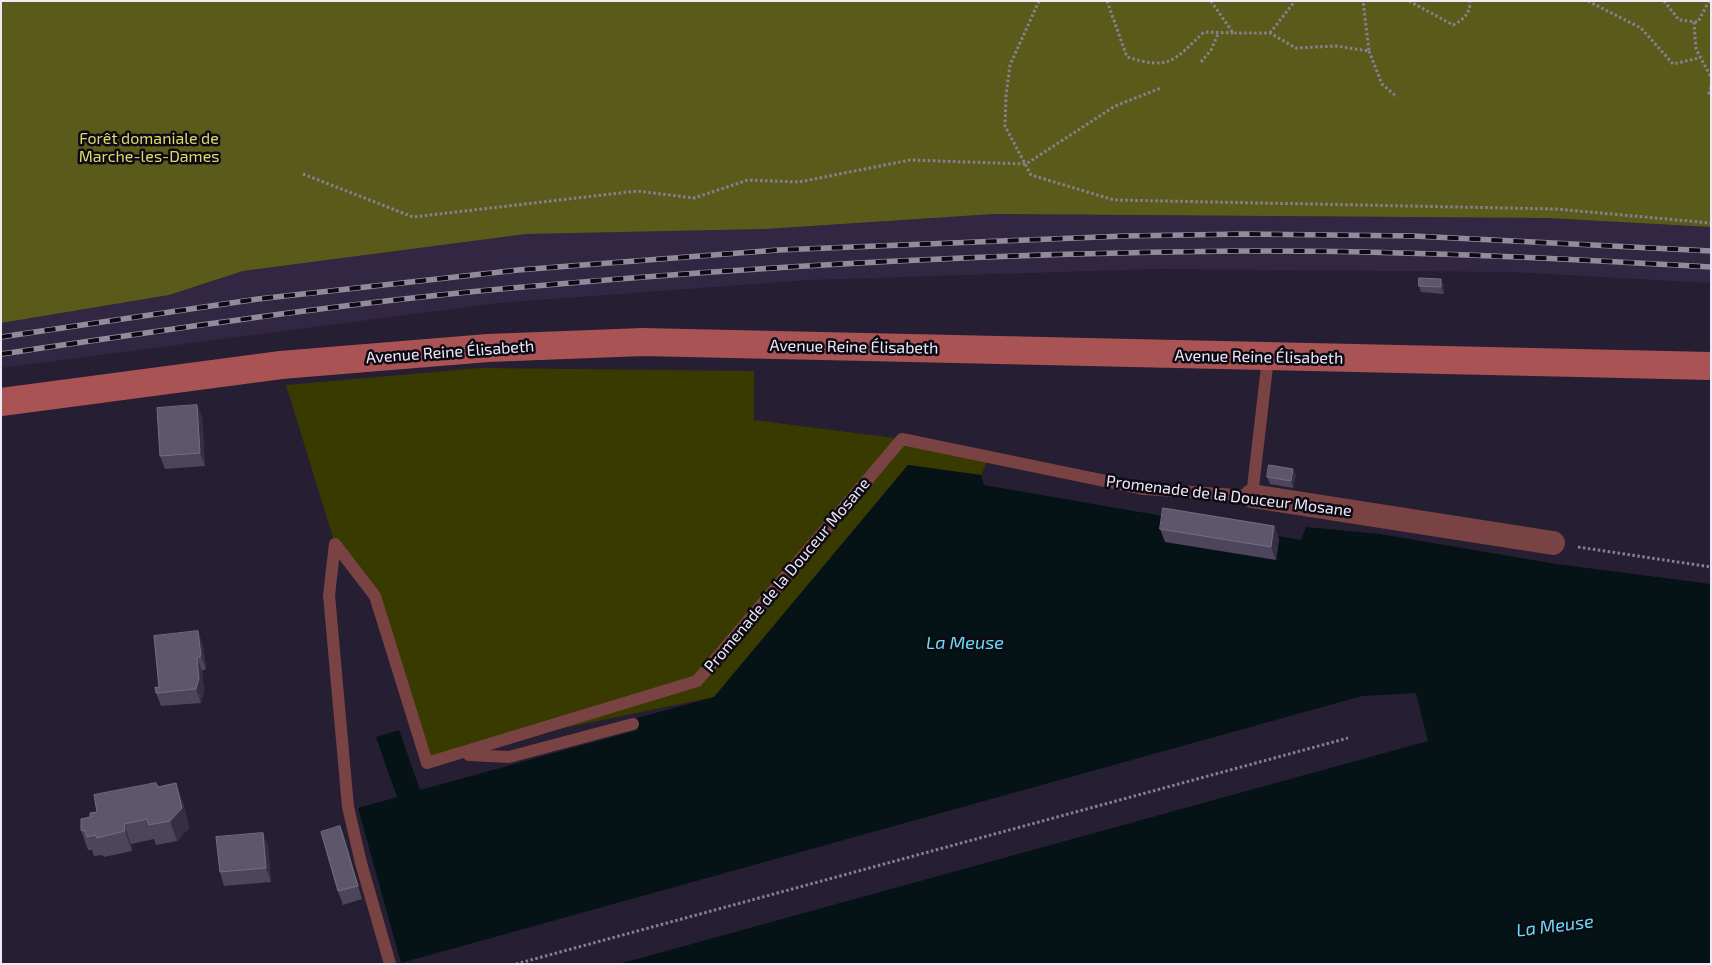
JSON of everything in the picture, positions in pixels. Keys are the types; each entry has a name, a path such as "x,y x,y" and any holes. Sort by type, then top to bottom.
{"main road":[{"name":"Avenue Reine Élisabeth","path":"1,402 281,365 488,348 634,342 1268,358 1711,366"}],"street":[{"name":"Promenade de la Douceur Mosane","path":"1252,496 1553,543"}],"lane":[{"path":"1252,496 1268,358"},
{"name":"Promenade de la Douceur Mosane","path":"390,964 361,863 348,807 329,595 335,544 375,596 427,763 697,681 902,439 1144,489 1252,496"},
{"path":"456,755 509,757 633,724"}],"path":[{"path":"1039,1 1010,65 1006,96 1005,126 1031,174 1114,200 1556,209 1711,223"},
{"path":"1107,1 1127,57 1148,64 1172,62 1204,32 1218,34 1233,32 1270,33 1296,48 1336,46 1369,51"},
{"path":"1211,1 1233,32"},
{"path":"1270,33 1295,1"},
{"path":"1363,1 1369,51 1382,84 1397,97"},
{"path":"1409,1 1453,25 1464,19 1470,8 1470,1"},
{"path":"1588,1 1641,28 1673,64 1699,58"},
{"path":"1664,1 1679,20 1694,22 1698,22 1709,1"},
{"path":"1694,22 1696,49 1699,58 1711,77"},
{"path":"1201,62 1211,50 1218,34"},
{"path":"1711,87 1709,93 1711,95"},
{"path":"303,174 413,217 637,191 694,198 748,180 799,182 910,160 1026,164 1115,106 1162,88"},
{"path":"1553,543 1711,568"},
{"path":"516,964 1348,738"}],"shaded area":[{"path":"994,214 1547,218 1711,227 1711,283 1511,272 1158,269 809,280 498,303 1,368 1,323 169,295 243,271 526,234 766,229"},
{"path":"480,368 754,371 754,420 902,439 989,457 981,475 908,465 714,697 515,738 427,763 375,596 335,544 286,385"}],"green space":[{"name":"Forêt domaniale de Marche-les-Dames","path":"1,1 1711,1 1711,227 1547,218 994,214 766,229 526,234 243,271 169,295 1,323"}],"water":[{"name":"La Meuse","path":"908,465 981,475 984,485 1301,540 1306,527 1380,534 1556,564 1711,584 1711,964 619,964 1428,741 1416,693 1362,696 401,963 358,808 397,797 376,737 399,730 420,790 638,730 637,718 714,697"}],"building":[{"path":"1419,278 1441,279 1441,287 1419,286"},
{"path":"197,405 200,453 160,456 157,408"},
{"path":"1269,465 1293,469 1291,481 1267,477"},
{"path":"1163,508 1274,526 1271,547 1160,529"},
{"path":"198,631 201,656 197,658 199,678 196,689 156,693 155,687 159,688 154,636"},
{"path":"156,783 158,787 176,783 182,808 170,821 149,825 147,819 124,824 125,831 97,838 95,835 87,837 85,831 81,830 81,819 90,817 90,813 97,812 94,795"},
{"path":"340,826 358,886 338,891 321,832"},
{"path":"263,833 266,868 220,872 216,837"}],"railway":[{"path":"1,337 258,299 518,270 778,250 1125,236 1244,234 1414,236 1711,251"},
{"path":"1,354 262,317 457,293 701,273 879,262 1147,252 1296,251 1474,255 1711,267"}]}
